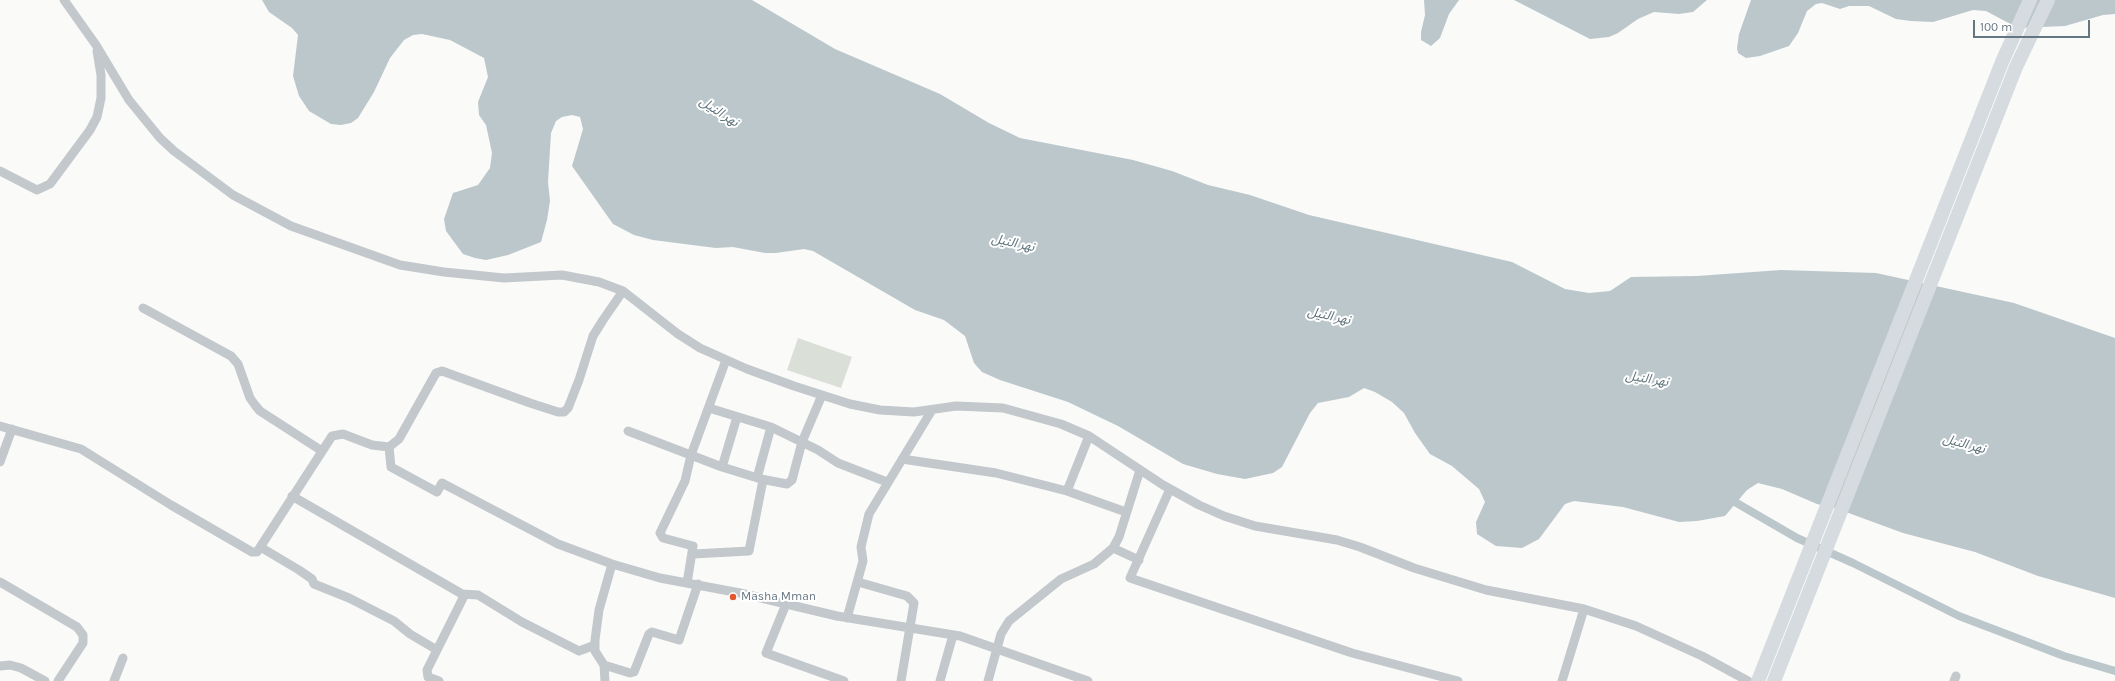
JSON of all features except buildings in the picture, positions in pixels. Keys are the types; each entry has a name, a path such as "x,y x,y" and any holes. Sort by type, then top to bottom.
{"main road":[{"path":"1758,681 2002,62 2030,0"},
{"path":"1774,681 2016,67 2048,0"}],"street":[{"path":"64,0 96,45 128,100 160,138 174,151 233,195 290,226 400,265 444,272 504,278 562,275 599,282 624,291 678,334 700,348 726,360 794,386 850,404 880,410 914,412 956,406 1003,408 1061,424 1089,436 1170,489 1199,505 1247,524 1337,540 1449,580 1486,590 1584,609 1636,626 1702,656 1748,681"},
{"path":"0,171 37,190 50,184 90,130 97,117 101,98 101,75 96,45"},
{"path":"0,426 81,449 252,552 258,552 262,548 292,496 332,436 336,434 343,434 372,445 389,446 399,439 432,377 436,373 442,371 530,403 558,412 564,412 568,408 579,380 593,336 602,320 624,291"},
{"path":"143,308 231,356 238,364 250,398 260,411 322,451"},
{"path":"687,583 693,554 693,546 663,538 660,533 685,481 691,455 726,360"},
{"path":"628,430 722,468 760,479 787,484 790,482 802,442 822,395"},
{"path":"708,408 771,427 802,442 838,463 887,482"},
{"path":"847,618 863,561 862,547 869,514 932,410"},
{"path":"722,468 737,417"},
{"path":"693,554 749,551 760,479 771,427"},
{"path":"0,462 12,429"},
{"path":"1067,491 1089,436"},
{"path":"389,446 391,467 437,492 442,483 558,544 612,564 660,578 698,584 847,618 953,635 1088,681"},
{"path":"902,459 996,473 1067,491 1126,512"},
{"path":"988,681 1005,627 1016,614 1061,579 1094,564 1113,548 1119,537 1140,470"},
{"path":"1170,489 1130,578 1352,652 1458,681"},
{"path":"292,496 462,594 478,595 522,622 579,651 595,645"},
{"path":"262,548 299,570 312,579 314,584 349,598 394,621 410,634 437,650"},
{"path":"1113,548 1139,560"},
{"path":"605,681 604,665 597,654 595,645 599,610 612,564"},
{"path":"0,582 77,627 83,635 83,643 61,679"},
{"path":"858,582 907,596 912,599 914,604 901,681"},
{"path":"604,665 630,673 634,672 649,634 652,632 679,640 698,584"},
{"path":"438,681 426,674 463,598 462,594"},
{"path":"786,604 766,653 844,681"},
{"path":"1562,681 1584,609"},
{"path":"940,681 953,635"},
{"path":"114,681 123,658"},
{"path":"0,666 10,665 21,668 45,681"}],"shaded area":[{"path":"798,338 852,357 841,388 787,370"}],"water":[{"name":"نهر النيل","path":"262,0 752,0 835,49 940,94 989,123 1020,138 1133,160 1172,171 1208,185 1250,195 1309,215 1512,262 1565,289 1589,293 1610,291 1631,277 1697,276 1781,270 1876,273 2014,303 2115,338 2115,598 2038,576 1975,552 1903,533 1835,508 1817,504 1782,489 1758,483 1747,490 1725,516 1697,521 1679,522 1623,507 1574,501 1565,504 1539,539 1522,548 1496,546 1477,534 1476,522 1485,502 1479,489 1452,466 1430,454 1415,433 1404,413 1392,402 1375,392 1364,388 1349,397 1318,403 1310,413 1282,467 1273,473 1245,479 1217,474 1183,464 1118,426 1068,402 1000,380 982,372 974,363 965,336 944,320 915,310 813,251 804,249 765,253 733,247 716,248 653,240 634,235 613,224 572,166 583,129 580,117 572,115 562,117 556,121 551,133 548,182 550,201 541,242 508,255 486,260 475,258 463,254 446,231 444,219 453,193 478,185 490,168 492,153 486,125 479,115 478,102 488,77 484,58 450,40 422,34 413,35 404,40 390,58 374,92 358,118 351,123 341,125 331,124 309,111 299,96 293,76 298,35 292,28 269,12"},
{"path":"1424,0 1459,0 1449,14 1440,38 1431,46 1421,40 1421,32 1425,15"},
{"path":"1514,0 1707,0 1693,12 1679,14 1654,12 1638,19 1618,33 1609,37 1590,39"},
{"path":"1751,0 2115,0 2115,14 2103,15 2065,26 2018,28 1986,11 1973,10 1933,22 1911,21 1896,19 1869,6 1849,6 1840,9 1822,3 1816,4 1807,11 1798,33 1789,46 1760,56 1746,58 1738,53 1737,48 1739,34"}],"waterway":[{"path":"1728,498 1797,538 1853,563 1959,616 2064,656 2115,671"}],"place":[{"name":"Masha Mman","path":"733,597"}]}
